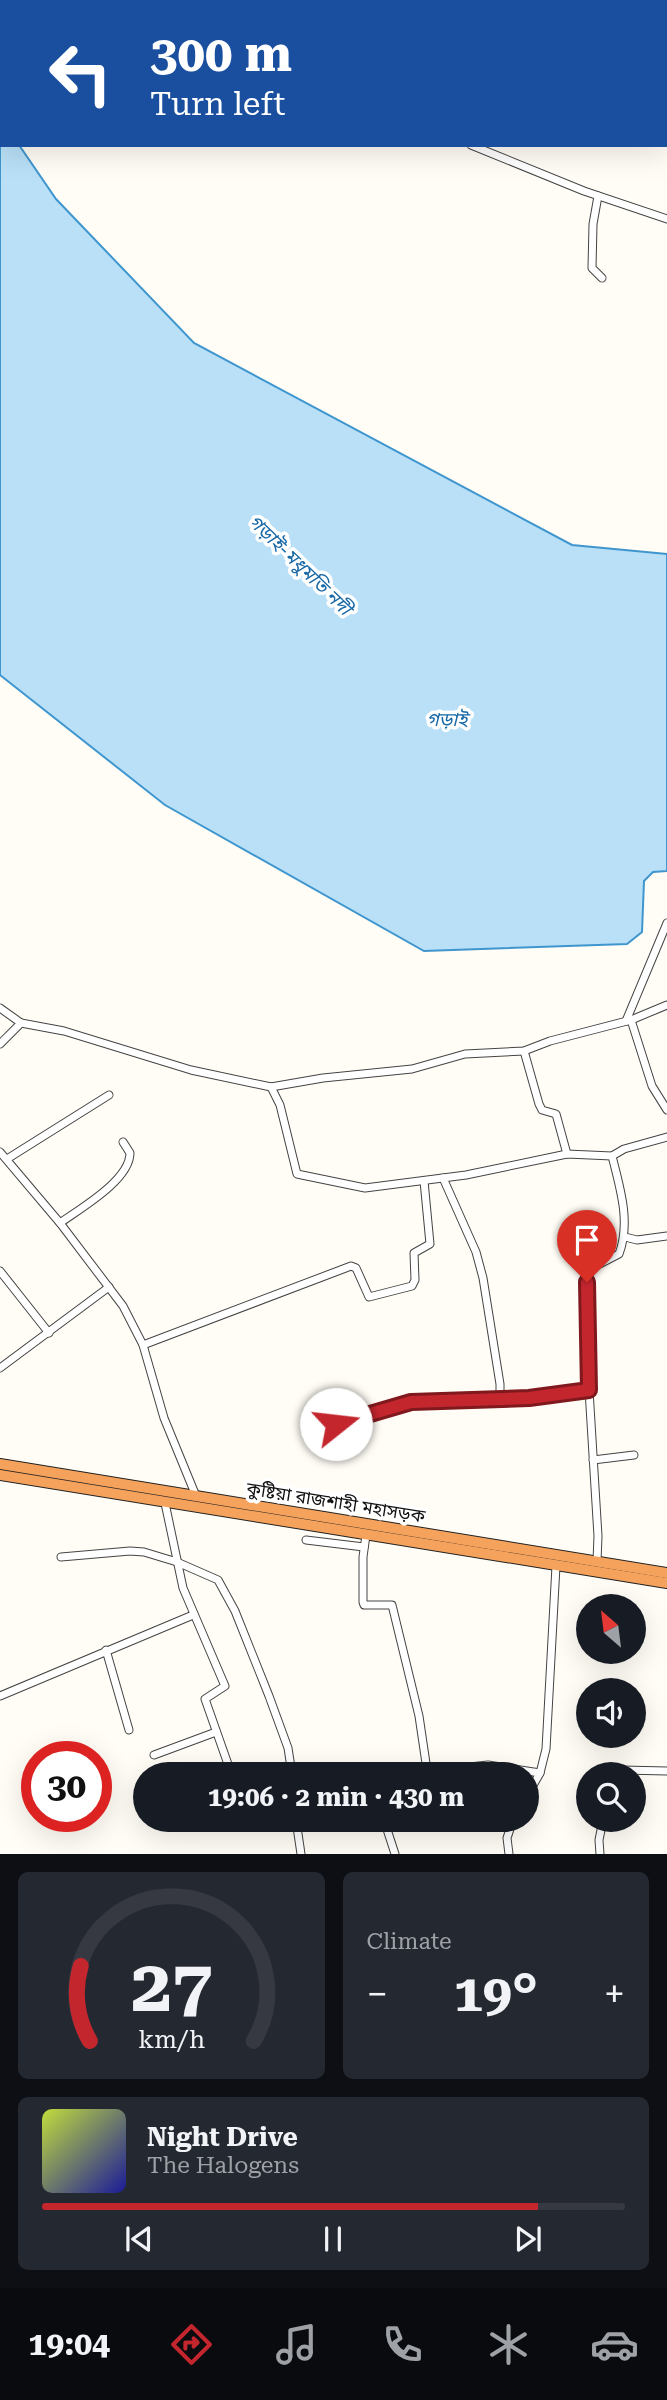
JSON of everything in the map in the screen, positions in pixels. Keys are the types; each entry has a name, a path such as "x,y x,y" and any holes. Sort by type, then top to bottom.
{"highway":[{"name":"কুষ্টিয়া রাজশাহী মহাসড়ক","path":"0,1464 130,1491 165,1503 263,1513 581,1564 667,1584"},
{"name":"কুষ্টিয়া রাজশাহী মহাসড়ক","path":"0,1475 196,1497 366,1535 411,1537 556,1566 597,1561 667,1573"}],"street":[{"path":"476,147 598,196 667,219"},
{"path":"598,196 593,225 593,268 602,278"},
{"path":"667,923 629,1021 652,1086 667,1110"},
{"path":"0,1008 20,1023 52,1028 191,1070 271,1087 323,1078 412,1069 466,1055 524,1051 551,1041 629,1021 667,1004"},
{"path":"0,1044 20,1023"},
{"path":"524,1051 539,1104 542,1110 556,1114 567,1154"},
{"path":"271,1087 280,1105 297,1174 360,1188 443,1178 567,1154 612,1156 624,1149 667,1137"},
{"path":"7,1160 109,1095"},
{"path":"60,1223 106,1190 124,1170 130,1153 123,1142"},
{"path":"0,1152 60,1223 123,1306 143,1345 164,1418 196,1497"},
{"path":"597,1561 598,1536 589,1390 589,1274 599,1263 619,1254 625,1237 622,1196 612,1156"},
{"path":"443,1178 476,1252 483,1278 500,1384 500,1393 496,1400"},
{"path":"143,1345 351,1266 356,1268 369,1297 412,1286 415,1280 415,1252 429,1247 430,1244 424,1181"},
{"path":"625,1237 637,1240 667,1236"},
{"path":"0,1270 49,1333"},
{"path":"0,1368 109,1287"},
{"path":"320,1428 411,1402 496,1400 589,1390"},
{"path":"593,1460 634,1455"},
{"path":"165,1503 183,1588 225,1686 205,1699 227,1762"},
{"path":"366,1535 363,1602 365,1605 392,1605 419,1716 426,1762"},
{"path":"306,1540 364,1548"},
{"path":"61,1557 130,1551 177,1562 218,1580 288,1748 290,1762"},
{"path":"540,1773 546,1749 556,1566"},
{"path":"0,1696 193,1615"},
{"path":"106,1650 130,1730"},
{"path":"154,1755 216,1732"},
{"path":"646,1771 667,1771"},
{"path":"298,1832 301,1854"},
{"path":"388,1832 395,1854"},
{"path":"509,1832 509,1854"},
{"path":"600,1854 601,1832"}],"water":[{"name":"গড়াই","path":"0,147 20,147 56,199 194,343 572,545 667,554 667,871 653,872 644,881 642,932 627,944 424,951 165,805 0,675"}],"route":[{"path":"336,1424 411,1402 529,1398 589,1390 587,1282"}],"water label":[{"name":"গড়াই-মধুমতি নদী","path":"300,565"}]}
